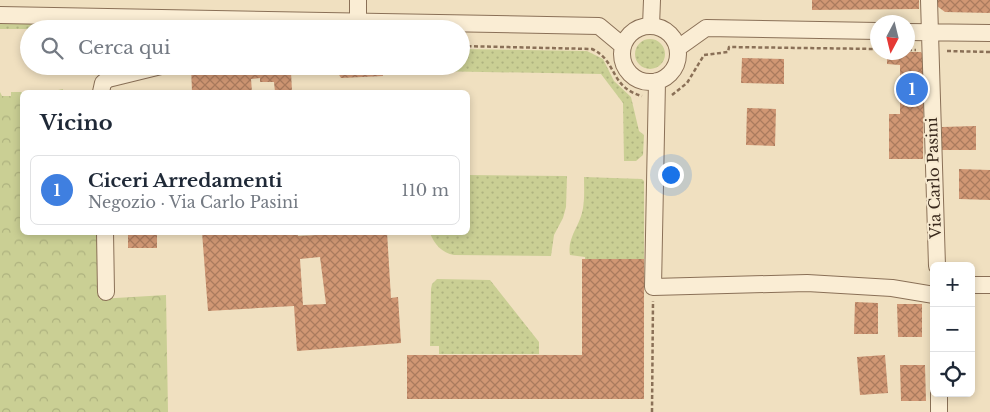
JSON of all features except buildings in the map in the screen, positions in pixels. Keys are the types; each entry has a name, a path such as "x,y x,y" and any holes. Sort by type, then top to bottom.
{"street":[{"path":"358,0 358,20"},
{"path":"651,26 652,0"},
{"name":"Via Carlo Pasini","path":"929,0 937,262"},
{"path":"0,15 119,17 140,20"},
{"path":"470,24 599,26 623,46"},
{"path":"651,26 668,33 678,48 678,61 672,72 658,81 640,80 630,74 622,58 623,46 634,32 651,26"},
{"path":"678,48 706,28 870,31"},
{"path":"915,32 990,33"},
{"path":"102,90 103,83 108,79 124,75"},
{"path":"658,81 652,287 807,283 892,288 930,294"},
{"path":"105,235 106,292"},
{"path":"975,285 990,285"},
{"path":"939,397 939,412"}],"path":[{"path":"930,50 990,52"},
{"path":"652,287 652,412"}],"green space":[{"path":"0,23 20,23 20,29 0,29"},
{"path":"650,39 656,40 664,48 664,60 656,68 650,69 644,68 636,60 635,54 636,48 644,40"},
{"path":"470,49 587,51 603,59 614,81 631,97 639,131 644,135 643,155 636,161 624,161 623,103 601,74 470,72"},
{"path":"0,92 2,96 11,96 11,92 20,92 20,235 98,235 99,299 166,295 168,412 0,412"},
{"path":"470,175 567,176 566,207 563,218 554,235 551,256 454,255 446,252 434,241 431,235 470,235"},
{"path":"584,177 642,179 644,181 644,259 585,259 585,257 570,255 571,239 583,208"},
{"path":"437,279 490,280 539,342 539,354 439,354 439,346 430,346 431,289 432,284"}],"place":[{"name":"Ciceri Arredamenti","path":"912,89"}]}
